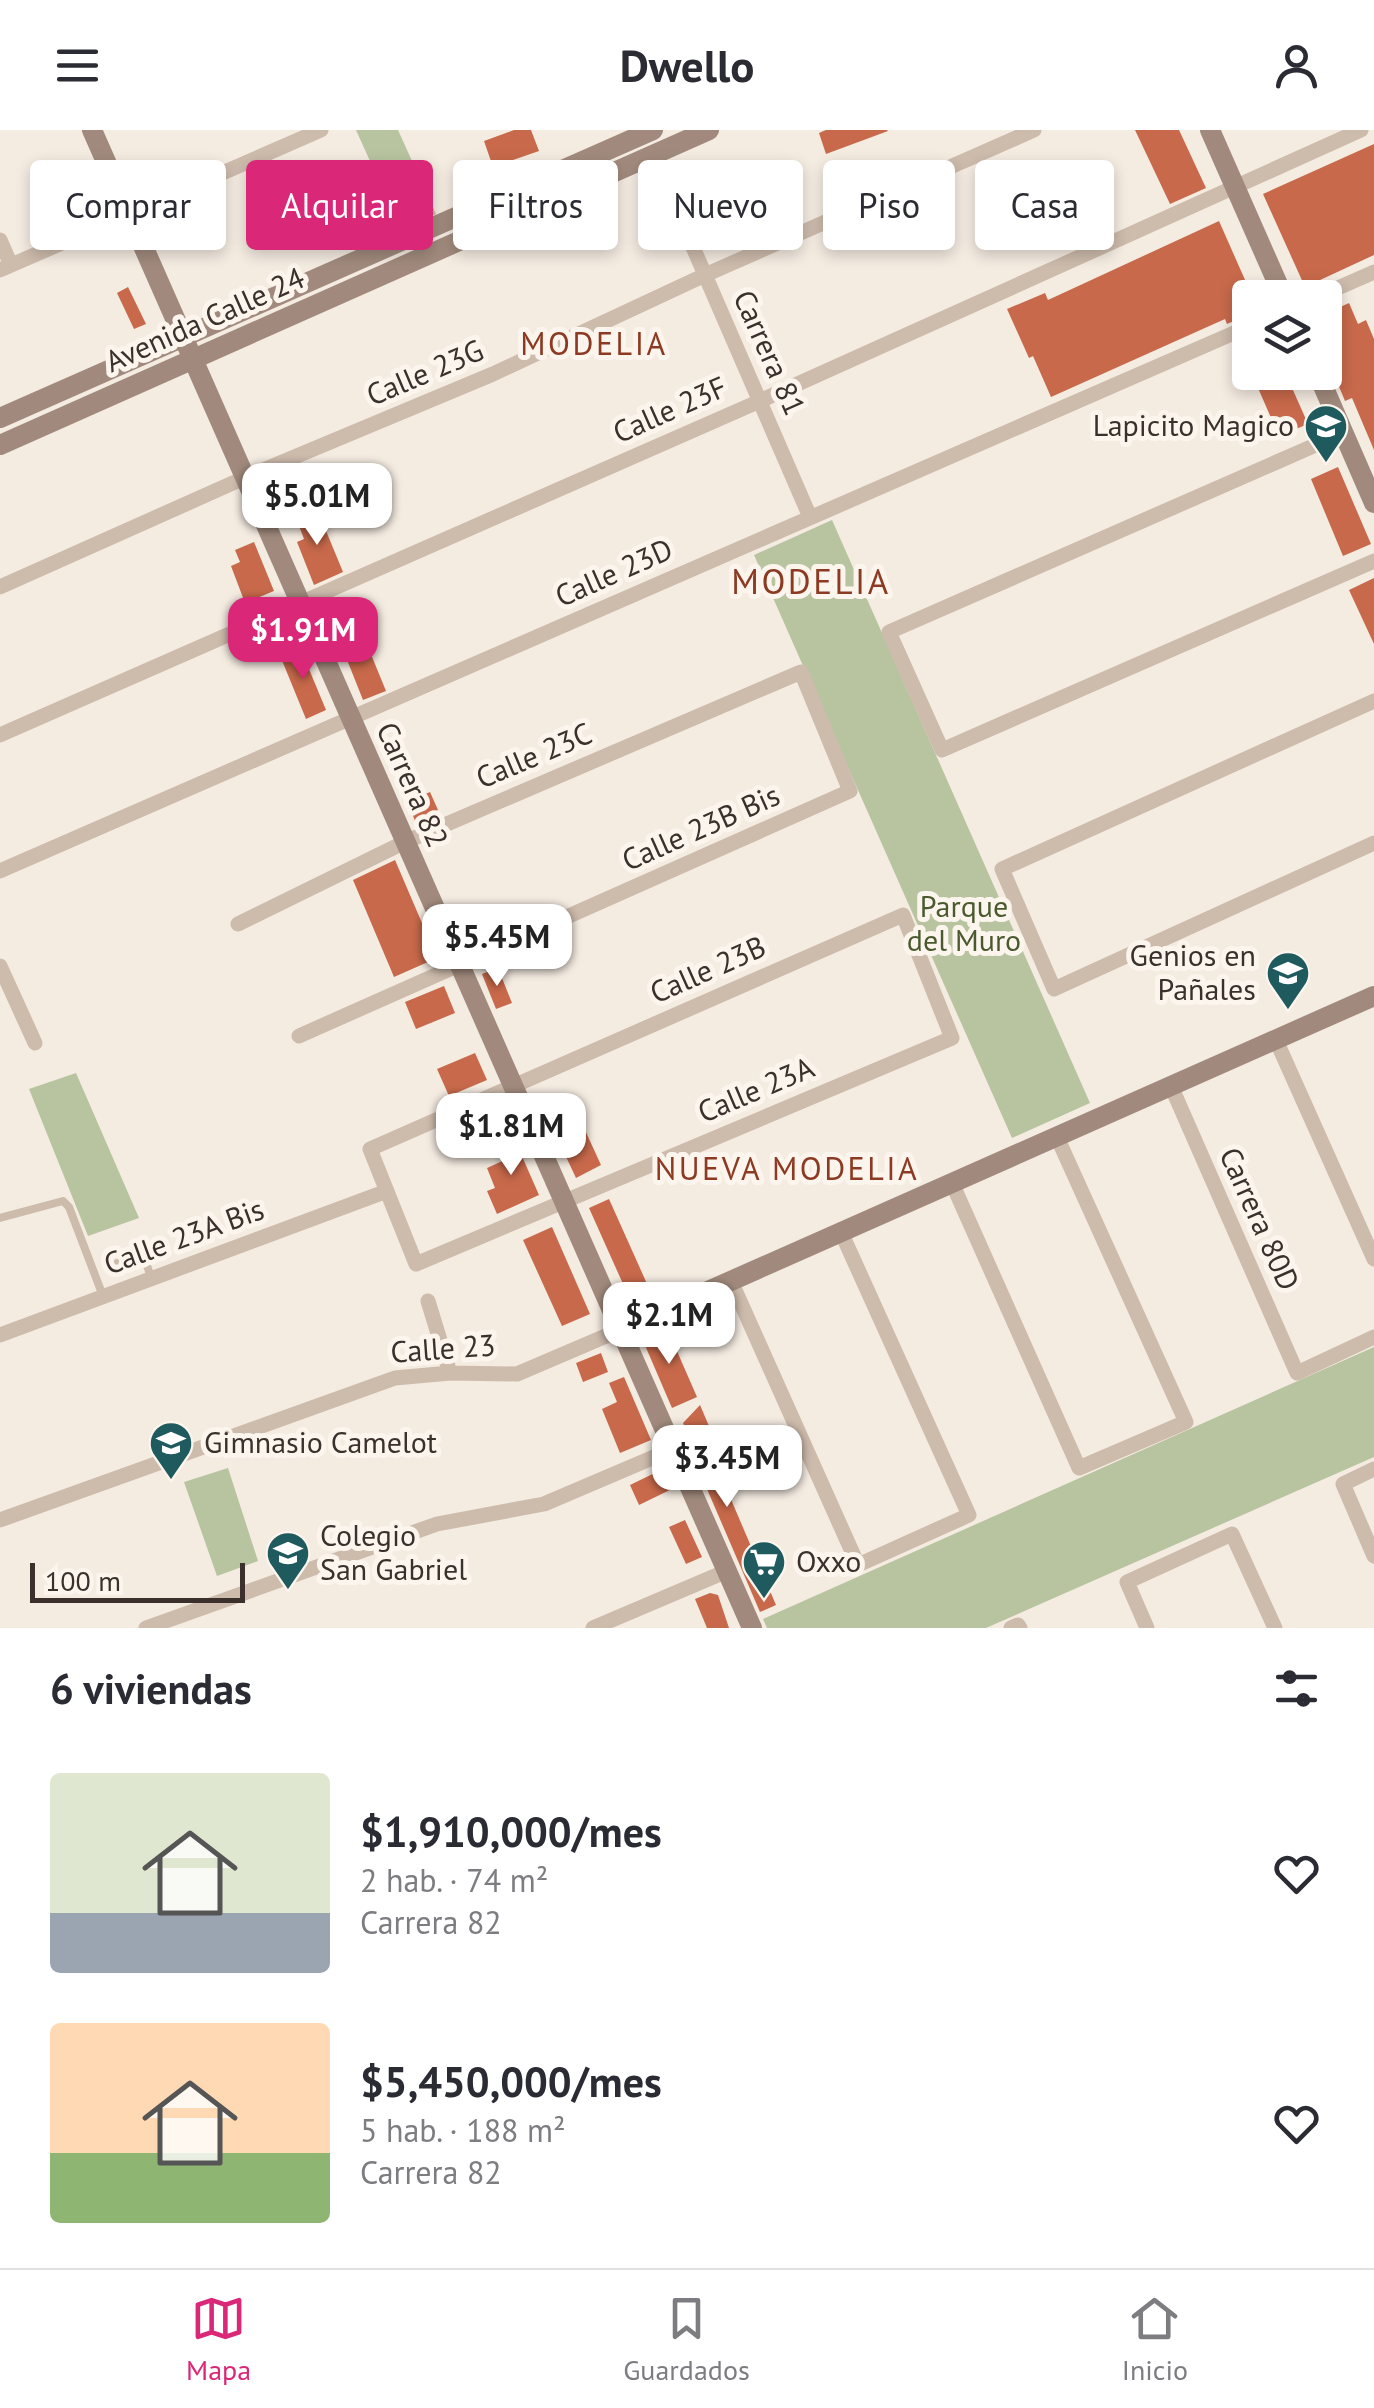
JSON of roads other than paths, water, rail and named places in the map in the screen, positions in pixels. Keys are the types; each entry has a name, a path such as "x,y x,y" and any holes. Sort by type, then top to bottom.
{"street":[{"name":"Carrera 82","path":"92,130 105,160"},
{"path":"226,171 321,130"},
{"name":"Avenida Calle 24","path":"0,444 709,130"},
{"name":"Calle 23G","path":"0,587 244,478 493,374 705,275 1034,130"},
{"path":"1210,130 1276,280"},
{"name":"Calle 23F","path":"0,735 760,401 1361,130"},
{"name":"Avenida Calle 24","path":"0,418 648,131"},
{"name":"Carrera 81","path":"653,155 810,518"},
{"path":"0,240 5,268 45,250"},
{"name":"Carrera 82","path":"144,250 752,1628"},
{"path":"1342,286 1374,272"},
{"name":"Calle 23D","path":"0,871 164,808 350,718 1232,334"},
{"path":"1325,390 1374,503"},
{"path":"1344,433 889,632 942,750 1374,561"},
{"name":"Calle 23C","path":"238,924 404,842 801,672 850,791"},
{"path":"1374,701 1002,869 1054,989 1374,843"},
{"name":"Calle 23B Bis","path":"299,1036 850,791"},
{"name":"Calle 23B","path":"387,1192 370,1149 904,914 952,1038"},
{"path":"0,966 34,1043"},
{"name":"Calle 23","path":"0,1520 395,1378 450,1373 517,1374 1374,996"},
{"name":"Calle 23A","path":"387,1192 416,1264 952,1038"},
{"path":"1276,1040 1374,1260"},
{"name":"Carrera 80D","path":"1172,1086 1296,1373 1374,1338"},
{"path":"952,1183 1079,1468 1186,1422 1057,1137"},
{"name":"Calle 23A Bis","path":"0,1335 151,1278 253,1247 387,1192"},
{"path":"730,1281 858,1565 969,1515 841,1232"},
{"path":"428,1301 450,1373"},
{"path":"146,1628 437,1524 560,1498 672,1448"},
{"path":"1374,1469 1342,1484 1374,1556"},
{"path":"1148,1628 1128,1582 1232,1534 1275,1628"},
{"path":"594,1628 727,1570"}],"lane":[{"path":"0,1218 63,1201 69,1207 103,1296"},
{"path":"117,1263 139,1256 145,1260 151,1278"}],"place":[{"name":"Lapicito Magico","path":"1326,464"},
{"name":"Genios en Pañales","path":"1288,1011"},
{"name":"Gimnasio Camelot","path":"171,1481"},
{"name":"Colegio San Gabriel","path":"288,1591"},
{"name":"Oxxo","path":"764,1600"}],"district":[{"name":"MODELIA","path":"594,344"},
{"name":"MODELIA","path":"811,582"},
{"name":"NUEVA MODELIA","path":"787,1169"}],"park label":[{"name":"Parque del Muro","path":"964,924"}]}
